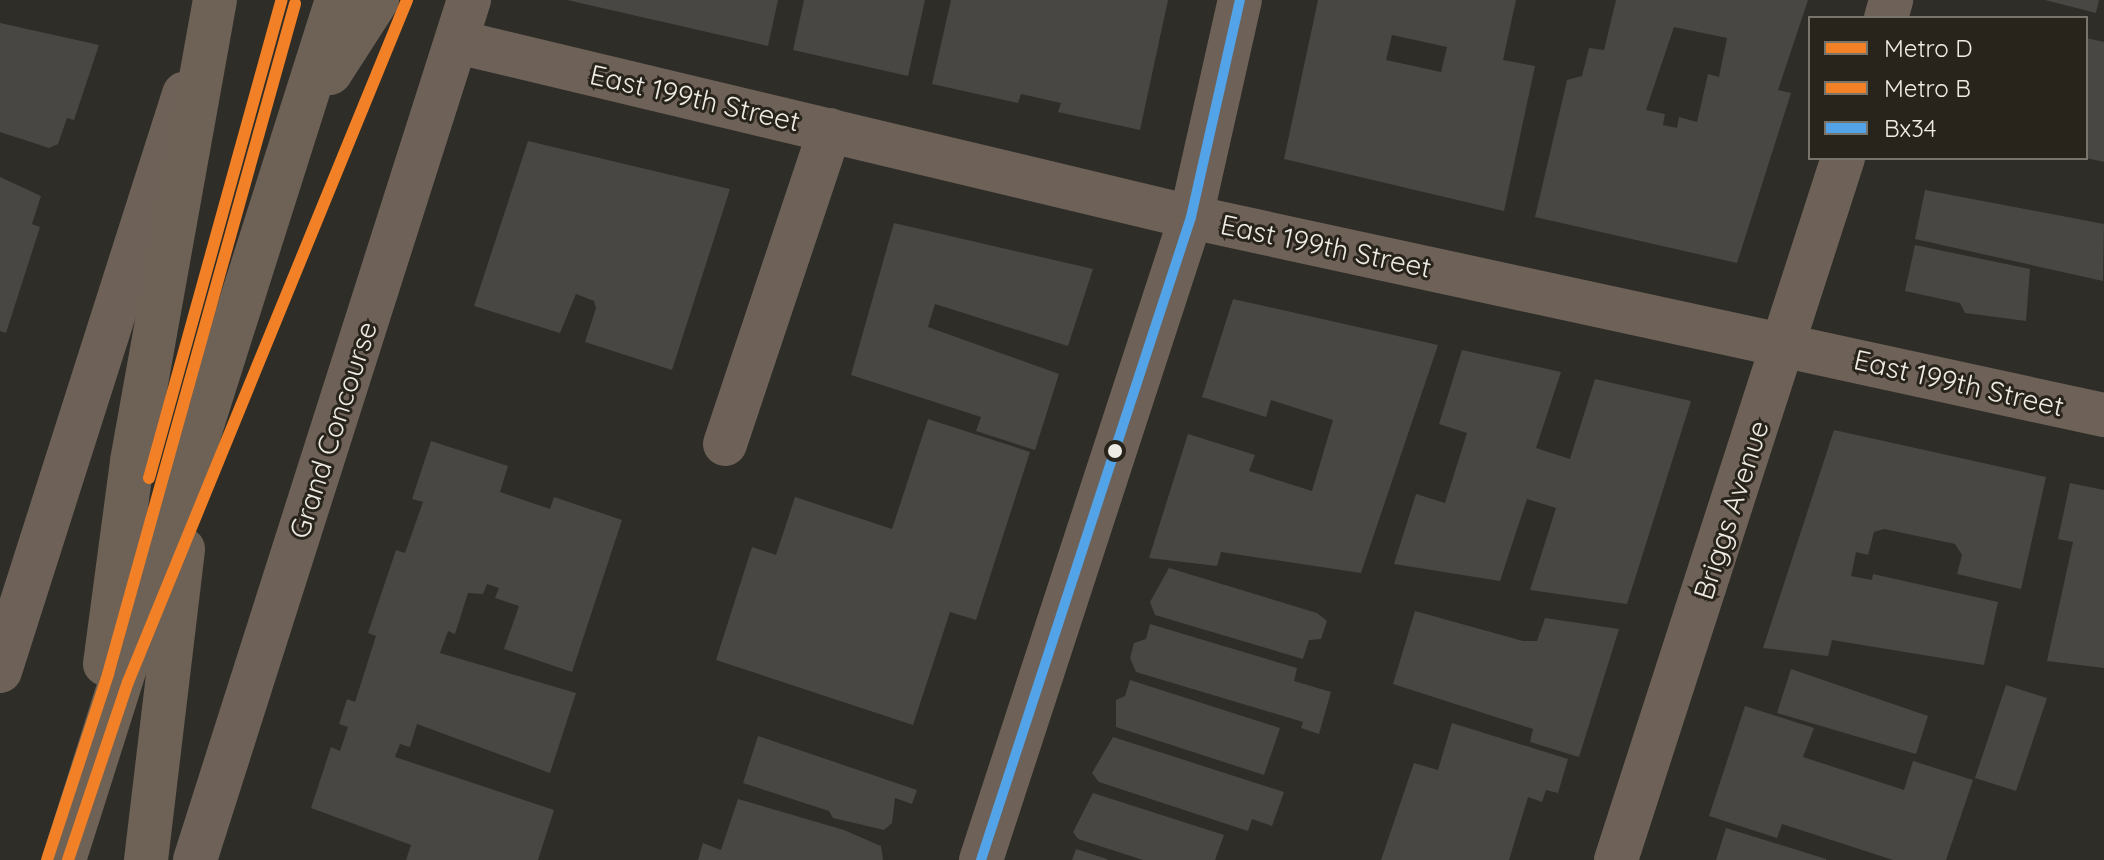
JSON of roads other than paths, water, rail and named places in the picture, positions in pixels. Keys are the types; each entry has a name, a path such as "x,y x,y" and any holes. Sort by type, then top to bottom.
{"main road":[{"path":"89,780 132,461 214,0"},
{"path":"64,860 337,0"},
{"path":"303,115 377,0"},
{"path":"146,860 195,448"}],"street":[{"path":"0,671 214,0"},
{"name":"Grand Concourse","path":"195,860 469,0"},
{"path":"981,860 1191,217 1240,0"},
{"name":"East 199th Street","path":"458,42 1191,217 2104,415"},
{"path":"725,444 830,130"},
{"name":"Briggs Avenue","path":"1616,860 1786,344 1842,160"}],"metro line":[{"name":"D","path":"149,478 282,0"},
{"name":"D","path":"68,860 128,682 407,0"},
{"name":"B","path":"47,860 108,674 295,4"}]}
